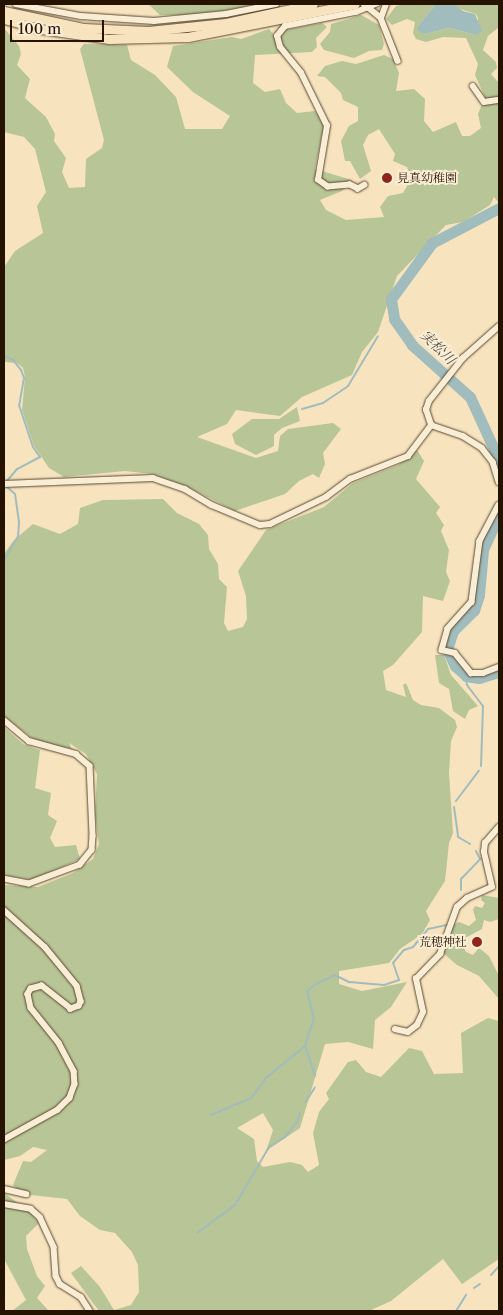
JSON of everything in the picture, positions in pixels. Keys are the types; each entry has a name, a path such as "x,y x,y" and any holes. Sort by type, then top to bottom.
{"main road":[{"path":"4,11 84,28 148,31 226,23 313,4"},
{"path":"4,19 41,29 109,39 178,38 228,31 355,4"}],"street":[{"path":"16,4 81,16 154,21 226,14 276,4"},
{"path":"365,185 358,189 350,185 328,188 318,180 327,126 301,73 280,47 277,36 286,26 376,4"},
{"path":"381,18 386,4"},
{"path":"365,6 381,18 398,61"},
{"path":"473,86 484,102 499,100"},
{"path":"499,326 463,358 446,382 429,401 426,410 431,424 463,436 482,448 493,462 499,482"},
{"path":"4,484 153,478 185,489 212,505 260,525 305,508 350,479 408,456 431,424"},
{"path":"499,506 480,541 472,602 448,629 442,650 452,651 471,673 499,667"},
{"path":"4,720 29,741 76,754 90,766 93,836 92,850 80,865 30,884 4,878"},
{"path":"395,1029 408,1032 420,1019 422,1003 416,979 440,954 457,907 467,898 492,888 484,852 485,843 499,827"},
{"path":"4,910 45,947 77,986 81,1001 79,1006 71,1009 42,986 31,989 28,994 31,1008 49,1028 70,1064 75,1084 70,1098 58,1110 4,1140"},
{"path":"4,1189 26,1194"},
{"path":"4,1204 31,1209 40,1217 52,1242 56,1276 60,1284 81,1297 90,1311"}],"green space":[{"path":"148,4 268,4 196,15 160,15"},
{"path":"404,4 436,4 418,26 425,34 449,28 476,35 478,18 476,14 457,8 453,4 499,4 499,27 488,36 483,50 496,62 497,68 491,74 499,83 499,203 494,197 490,205 463,222 446,225 397,276 378,332 362,352 352,375 302,397 280,416 236,410 227,424 197,437 256,458 278,451 280,436 288,429 333,423 341,429 323,453 325,464 319,478 313,474 299,481 285,494 235,511 186,486 152,474 125,471 64,477 49,468 34,446 22,410 25,377 23,368 17,363 4,362 4,267 15,251 43,233 37,206 46,192 35,149 24,137 4,132 4,28 19,46 21,54 17,65 30,79 25,98 46,117 55,134 54,141 66,158 62,172 69,188 85,187 86,159 102,148 104,140 80,49 84,44 127,45 131,60 155,75 176,97 185,129 222,129 230,116 193,92 167,67 173,46 232,37 241,39 269,29 278,40 286,30 322,23 327,27 316,38 317,47 312,52 255,55 253,83 265,92 280,89 286,103 297,113 315,111 324,125 315,169 352,180 342,191 320,200 326,210 346,220 384,217 380,207 388,196 403,193 411,179 407,167 393,161 395,154 379,129 368,135 363,145 371,171 360,179 350,161 345,161 341,141 349,126 358,121 358,107 343,100 341,93 325,77 317,76 325,66 342,61 356,64 384,55 393,59 399,73 396,91 414,89 425,99 424,121 433,132 456,122 462,136 470,136 481,128 478,114 485,97 475,75 478,64 466,38 443,37 426,42 416,39 413,33 415,22 407,19 392,25 386,19 396,6"},
{"path":"361,15 379,25 384,44 382,50 369,51 354,58 324,50 320,44 330,32 331,24"},
{"path":"297,407 300,421 282,428 274,435 274,446 256,455 235,444 232,434 252,419 279,419"},
{"path":"417,450 424,461 416,479 440,507 436,513 444,525 441,531 449,550 446,572 450,581 443,601 423,596 422,632 393,665 383,671 386,690 406,697 403,685 406,683 413,700 421,705 439,708 455,720 457,727 451,741 449,773 453,833 449,843 445,881 426,911 430,920 422,934 400,949 389,963 339,971 339,984 362,991 407,982 391,1007 375,1020 373,1049 348,1042 325,1044 300,1128 266,1151 273,1130 263,1113 237,1128 254,1139 257,1161 263,1167 290,1162 302,1165 308,1172 319,1165 313,1133 319,1112 329,1099 326,1093 348,1062 356,1060 366,1072 381,1077 409,1048 422,1051 434,1074 463,1073 461,1033 488,1018 499,1021 499,1259 462,1284 443,1259 391,1301 369,1311 99,1311 71,1273 81,1266 100,1287 114,1310 131,1305 139,1292 138,1265 132,1252 115,1233 100,1230 80,1216 67,1199 22,1194 13,1185 23,1161 31,1162 47,1150 33,1147 20,1156 4,1160 4,885 38,887 73,873 93,859 99,844 95,814 97,774 86,754 69,743 72,749 37,742 4,716 4,554 14,540 33,524 60,534 78,524 80,508 103,500 163,499 177,513 199,524 208,535 209,549 218,564 219,579 227,587 224,623 228,631 243,627 247,619 246,596 238,571 266,530 324,507 353,483 398,465"},
{"path":"435,655 444,655 451,675 478,706 469,710 465,719 453,711 449,689 439,683"},
{"path":"4,727 23,744 40,750 35,788 51,793 48,815 57,821 50,838 55,847 76,845 80,859 32,880 4,875"},
{"path":"482,895 499,898 499,919 490,922 484,920 482,929 465,938 462,944 466,952 473,955 479,948 489,956 499,976 499,999 479,976 457,965 443,953 450,926 459,922 469,926 476,920 473,910 475,906 482,908 485,903 481,900"},
{"path":"4,1193 29,1211 39,1223 26,1236 27,1249 37,1276 45,1286 37,1298 49,1311 12,1311 26,1300 4,1259"}],"water":[{"path":"436,4 453,4 463,11 475,14 482,31 476,35 449,28 425,34 418,31 418,26"}],"waterway":[{"name":"実松川","path":"499,208 432,243 391,299 394,319 412,345 470,397 499,460"},
{"path":"302,409 323,403 348,386 378,336"},
{"path":"4,356 13,360 21,370 24,378 19,405 33,447 40,457 17,469 7,481"},
{"path":"4,560 18,537 19,522 15,494 7,487"},
{"name":"実松川","path":"499,515 483,550 479,595 474,610 453,631 447,649 455,666 466,676 479,678 499,672"},
{"path":"466,676 467,685 483,706 481,766"},
{"path":"456,801 479,771"},
{"path":"454,807 458,837 470,844"},
{"path":"461,890 461,879 480,859 476,851"},
{"path":"211,1115 251,1098 266,1078 305,1046 314,1019 307,991 316,984 335,975 349,982 384,985 399,980 393,963 404,950 413,947 428,929 447,925"},
{"path":"305,1046 315,1075"},
{"path":"306,1102 315,1087"},
{"path":"197,1233 235,1205 269,1147 285,1137 298,1121 300,1113"},
{"path":"491,1275 499,1266"},
{"path":"474,1288 480,1284"},
{"path":"456,1311 466,1295"}],"place":[{"name":"見真幼稚園","path":"387,178"},
{"name":"荒穂神社","path":"477,942"}]}
